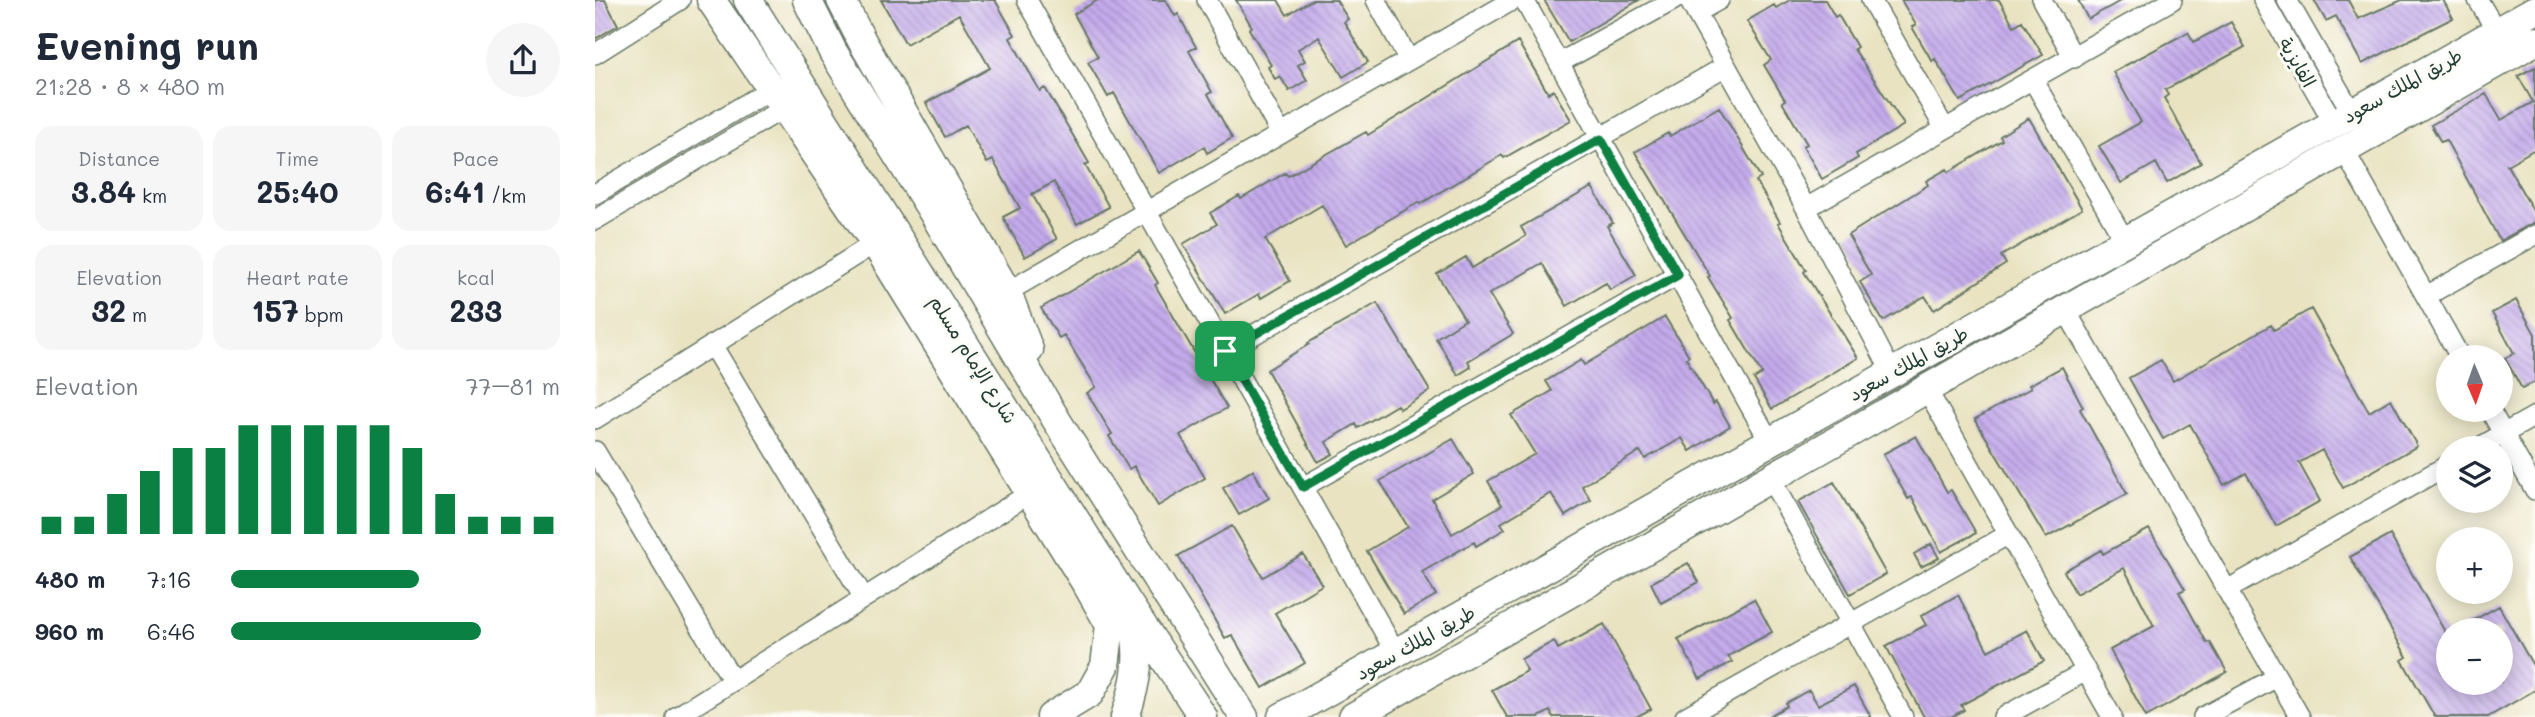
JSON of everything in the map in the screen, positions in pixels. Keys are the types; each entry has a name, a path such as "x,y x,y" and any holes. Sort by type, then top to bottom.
{"main road":[{"path":"711,0 875,243 1110,625 1105,666 1090,693 1051,717"},
{"name":"شارع الإمام مسلم","path":"748,0 1127,602 1203,717"},
{"name":"شارع الإمام مسلم","path":"807,0 834,52 1057,421 1244,717"},
{"path":"841,0 1007,292 1057,421"},
{"name":"طريق الملك سعود","path":"1282,717 2535,10"},
{"name":"طريق الملك سعود","path":"1353,717 2535,41"},
{"path":"1125,717 1135,691 1139,642 1127,602"}],"street":[{"path":"595,54 680,0"},
{"path":"1027,0 1396,653"},
{"path":"1207,0 1281,134"},
{"path":"1376,0 1409,60"},
{"path":"1007,292 1513,0"},
{"path":"1524,0 1770,442"},
{"path":"1559,63 1674,0"},
{"path":"1719,0 1693,7 1806,208 1892,373"},
{"path":"1871,0 1945,129"},
{"path":"2042,0 2074,58"},
{"path":"1806,208 2172,0"},
{"name":"الفايزية","path":"2263,0 2343,118"},
{"name":"الفايزية","path":"2287,0 2343,118"},
{"path":"2478,0 2497,32"},
{"path":"1225,351 1726,66"},
{"path":"2033,80 2125,241"},
{"path":"595,194 777,98"},
{"path":"595,220 777,98"},
{"path":"2344,150 2453,345"},
{"path":"2426,296 2535,235"},
{"path":"595,419 875,243"},
{"path":"1303,487 1678,275"},
{"path":"2065,309 2300,717"},
{"path":"712,345 865,598"},
{"path":"1926,388 2112,717"},
{"path":"2498,436 2535,416"},
{"path":"2497,422 2535,490"},
{"path":"595,451 733,681"},
{"path":"2227,590 2436,472"},
{"path":"1770,478 1903,717"},
{"path":"676,717 1030,493"},
{"path":"1685,717 2009,534"},
{"path":"2003,717 2086,671"},
{"path":"2203,717 2277,677"}],"building":[{"path":"595,0 605,0 618,25 595,39"},
{"path":"881,0 995,0 1015,35 1010,38 1040,91 1045,88 1071,132 1089,163 1085,165 1109,207 1077,224 1054,182 1032,194 1057,239 1025,257 1003,217 1020,208 993,160 987,163 966,125 945,137 926,103 990,68 959,14 906,44"},
{"path":"1098,0 1166,0 1175,16 1178,14 1196,47 1189,51 1212,92 1208,94 1232,138 1207,153 1204,147 1159,173 1114,93 1108,97 1088,62 1098,57 1074,14"},
{"path":"1236,0 1278,0 1287,15 1312,0 1336,0 1348,19 1344,22 1368,62 1343,77 1319,37 1298,49 1305,61 1298,65 1307,80 1289,91 1280,76 1275,79 1268,67 1271,65 1249,29 1252,27"},
{"path":"1544,0 1639,0 1569,42"},
{"path":"1790,0 1825,0 1835,17 1838,15 1857,47 1854,49 1904,125 1856,154 1858,158 1822,179 1803,146 1807,144 1782,102 1785,100 1764,65 1771,60 1747,21 1774,5 1776,8"},
{"path":"1901,0 1999,0 2014,26 2022,21 2043,55 1960,101 1912,27 1916,25"},
{"path":"2078,0 2122,0 2088,19"},
{"path":"2314,0 2348,0 2358,19 2402,0 2443,0 2453,18 2362,64 2336,16 2326,21"},
{"path":"2231,22 2245,47 2165,90 2168,95 2164,98 2201,163 2167,183 2156,163 2121,183 2099,146 2141,122 2113,72 2188,32 2194,42"},
{"path":"1518,42 1548,93 1553,90 1571,120 1504,158 1502,155 1346,245 1322,205 1265,239 1290,281 1261,298 1259,294 1225,314 1183,244 1217,224 1210,213 1239,196 1241,199 1285,173 1288,176 1366,132 1368,135"},
{"path":"2535,67 2535,149 2507,165 2535,214 2535,222 2500,241 2446,140 2441,142 2431,125 2486,94 2501,120 2533,102 2518,76"},
{"path":"1719,107 1761,178 1756,181 1806,270 1804,272 1858,358 1772,409 1754,379 1762,374 1730,320 1733,318 1635,152 1668,133 1670,136"},
{"path":"2029,118 2082,209 2001,256 2006,264 1934,310 1925,296 1883,321 1860,282 1871,275 1848,235 1928,185 1926,181 1947,169 1949,172 2002,140 2000,136"},
{"path":"1592,187 1613,223 1607,226 1636,275 1610,290 1606,283 1567,306 1542,263 1489,294 1513,334 1468,361 1471,367 1458,375 1436,338 1465,320 1437,274 1466,257 1472,268 1526,236 1521,227"},
{"path":"1139,251 1158,283 1155,285 1227,408 1180,435 1205,478 1158,506 1134,466 1129,469 1109,436 1112,434 1087,393 1096,387 1064,335 1059,338 1041,308"},
{"path":"2516,300 2535,334 2535,382 2522,389 2513,373 2513,345 2510,345 2492,313"},
{"path":"1377,303 1430,391 1400,409 1397,405 1358,428 1356,424 1326,442 1333,454 1318,462 1267,370"},
{"path":"2311,309 2369,412 2391,399 2417,446 2343,488 2322,450 2299,463 2320,501 2276,526 2246,473 2224,485 2190,424 2163,439 2129,378 2161,360 2173,381 2271,325 2274,330"},
{"path":"1665,317 1689,356 1686,358 1713,404 1716,402 1730,426 1690,451 1682,438 1645,459 1640,451 1582,486 1591,500 1565,516 1551,493 1501,523 1505,529 1476,546 1474,542 1422,572 1436,595 1404,614 1367,551 1408,527 1380,481 1453,439 1474,474 1432,499 1452,534 1502,505 1488,481 1535,454 1511,415 1552,391 1546,381 1581,360 1584,365"},
{"path":"2062,367 2083,407 2080,409 2127,494 2046,538 1975,419 2031,388 2029,385"},
{"path":"1916,436 1947,492 1951,490 1976,533 1941,552 1912,497 1908,499 1883,454"},
{"path":"1253,470 1269,498 1239,515 1223,488"},
{"path":"1834,482 1886,574 1850,594 1798,502"},
{"path":"1232,526 1263,577 1303,554 1322,585 1275,613 1305,663 1263,688 1232,635 1225,638 1178,556"},
{"path":"2149,529 2185,589 2179,592 2207,643 2210,642 2227,672 2146,717 2110,650 2154,626 2124,568 2076,594 2064,571 2101,550 2103,554"},
{"path":"2390,535 2437,618 2436,695 2513,695 2513,630 2535,669 2535,690 2488,717 2435,717 2402,660 2407,657 2350,557"},
{"path":"1931,544 1939,558 1921,567 1914,554"},
{"path":"1688,563 1699,582 1661,603 1651,583"},
{"path":"1958,595 1988,651 2027,630 2044,661 1961,705 1964,710 1951,717 1924,717 1886,646 1926,625 1921,616"},
{"path":"1754,599 1772,632 1728,656 1732,662 1700,679 1678,639"},
{"path":"2499,606 2506,618 2478,618"},
{"path":"1604,624 1651,709 1636,717 1553,717 1550,711 1539,717 1507,717 1492,690 1527,671 1521,659 1554,641 1558,649"},
{"path":"1854,686 1871,717 1767,717 1809,690 1818,705"}],"route":[{"path":"1601,139 1678,275 1303,487 1225,351 1601,139"}]}
